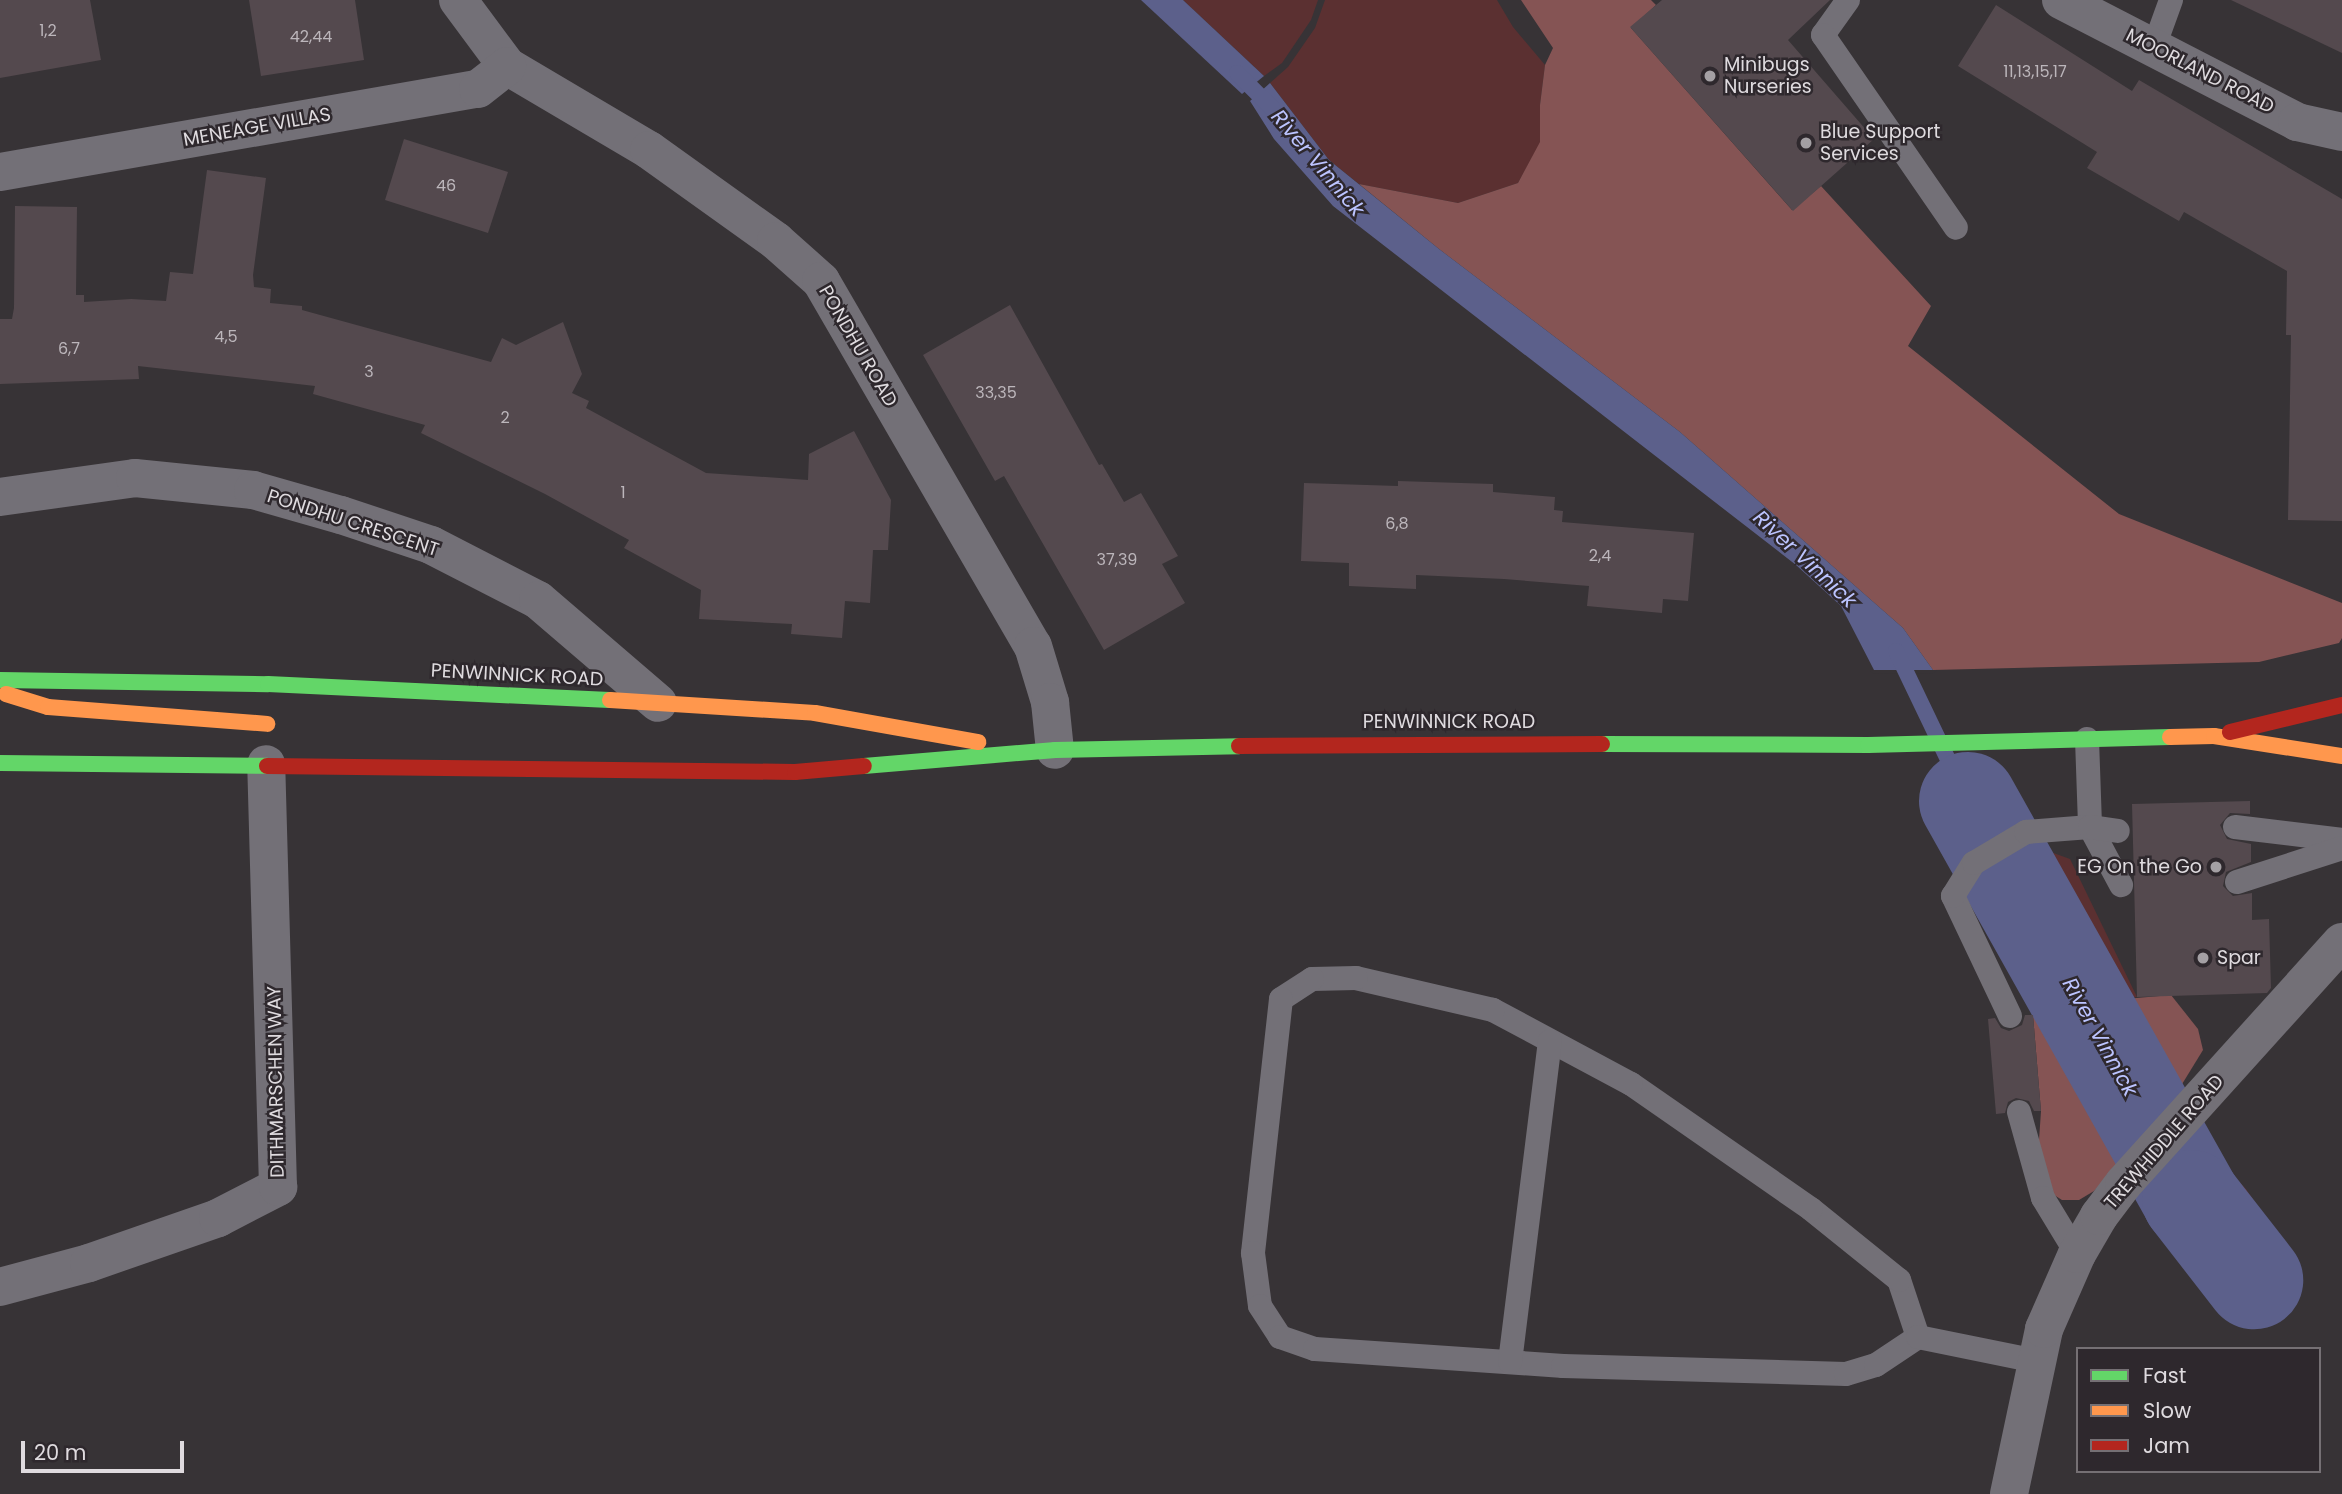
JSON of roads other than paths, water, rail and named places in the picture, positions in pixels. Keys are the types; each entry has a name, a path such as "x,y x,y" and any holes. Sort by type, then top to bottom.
{"highway":[{"name":"PENWINNICK ROAD","path":"0,680 267,724 795,772 1042,750 1358,743 1868,745 2214,736"},
{"path":"0,692 48,707 267,724"},
{"name":"PENWINNICK ROAD","path":"0,763 267,724 658,703 815,713 1042,750"},
{"path":"2214,736 2342,705"},
{"path":"2214,736 2342,756"}],"street":[{"name":"PONDHU ROAD","path":"458,0 507,66 649,150 776,241 821,281 1033,646 1050,702 1042,750"},
{"name":"MOORLAND ROAD","path":"2062,0 2297,122 2342,132"},
{"name":"MENEAGE VILLAS","path":"0,172 478,89 507,66"},
{"name":"PONDHU CRESCENT","path":"0,497 135,478 253,490 341,515 431,545 538,600 658,703"},
{"name":"DITHMARSCHEN WAY","path":"0,1287 89,1263 218,1218 278,1187 267,724"},
{"name":"TREWHIDDLE ROAD","path":"2009,1494 2044,1329 2077,1254 2099,1216 2138,1168 2342,942"}],"lane":[{"path":"1848,0 1823,35 1955,228"},
{"path":"2154,47 2172,0"},
{"path":"2087,739 2090,827 2121,885"},
{"path":"2010,1016 1953,896 1974,863 2026,832 2090,827 2118,831"},
{"path":"2235,827 2342,840"},
{"path":"2237,882 2342,848"},
{"path":"1918,1337 1899,1280 1811,1209 1631,1084 1493,1010 1356,978 1312,979 1281,999 1253,1253 1260,1306 1280,1337 1315,1349 1510,1362 1846,1374 1876,1365 1918,1337 2036,1361"},
{"path":"1510,1362 1550,1041"},
{"path":"2019,1112 2027,1149 2043,1198 2077,1254"}],"water":[{"path":"1141,0 1183,0 1264,76 1242,94"},
{"path":"1270,83 1329,160 1439,249 1680,432 1903,628 1933,670 1874,670 1841,606 1796,565 1333,206 1274,139 1250,101"},
{"path":"2013,863 2160,1120 2136,1145 2054,986 2000,870"},
{"path":"2191,1169 2264,1272 2239,1292 2171,1207 2166,1195"}],"waterway":[{"name":"River Vinnick","path":"1237,73 1273,109"},
{"name":"River Vinnick","path":"1896,651 1968,801"},
{"name":"River Vinnick","path":"1968,801 2191,1199 2254,1280"}],"place":[{"name":"Minibugs Nurseries","path":"1710,76"},
{"name":"Blue Support Services","path":"1806,143"},
{"name":"EG On the Go","path":"2216,867"},
{"name":"Spar","path":"2203,958"}]}
